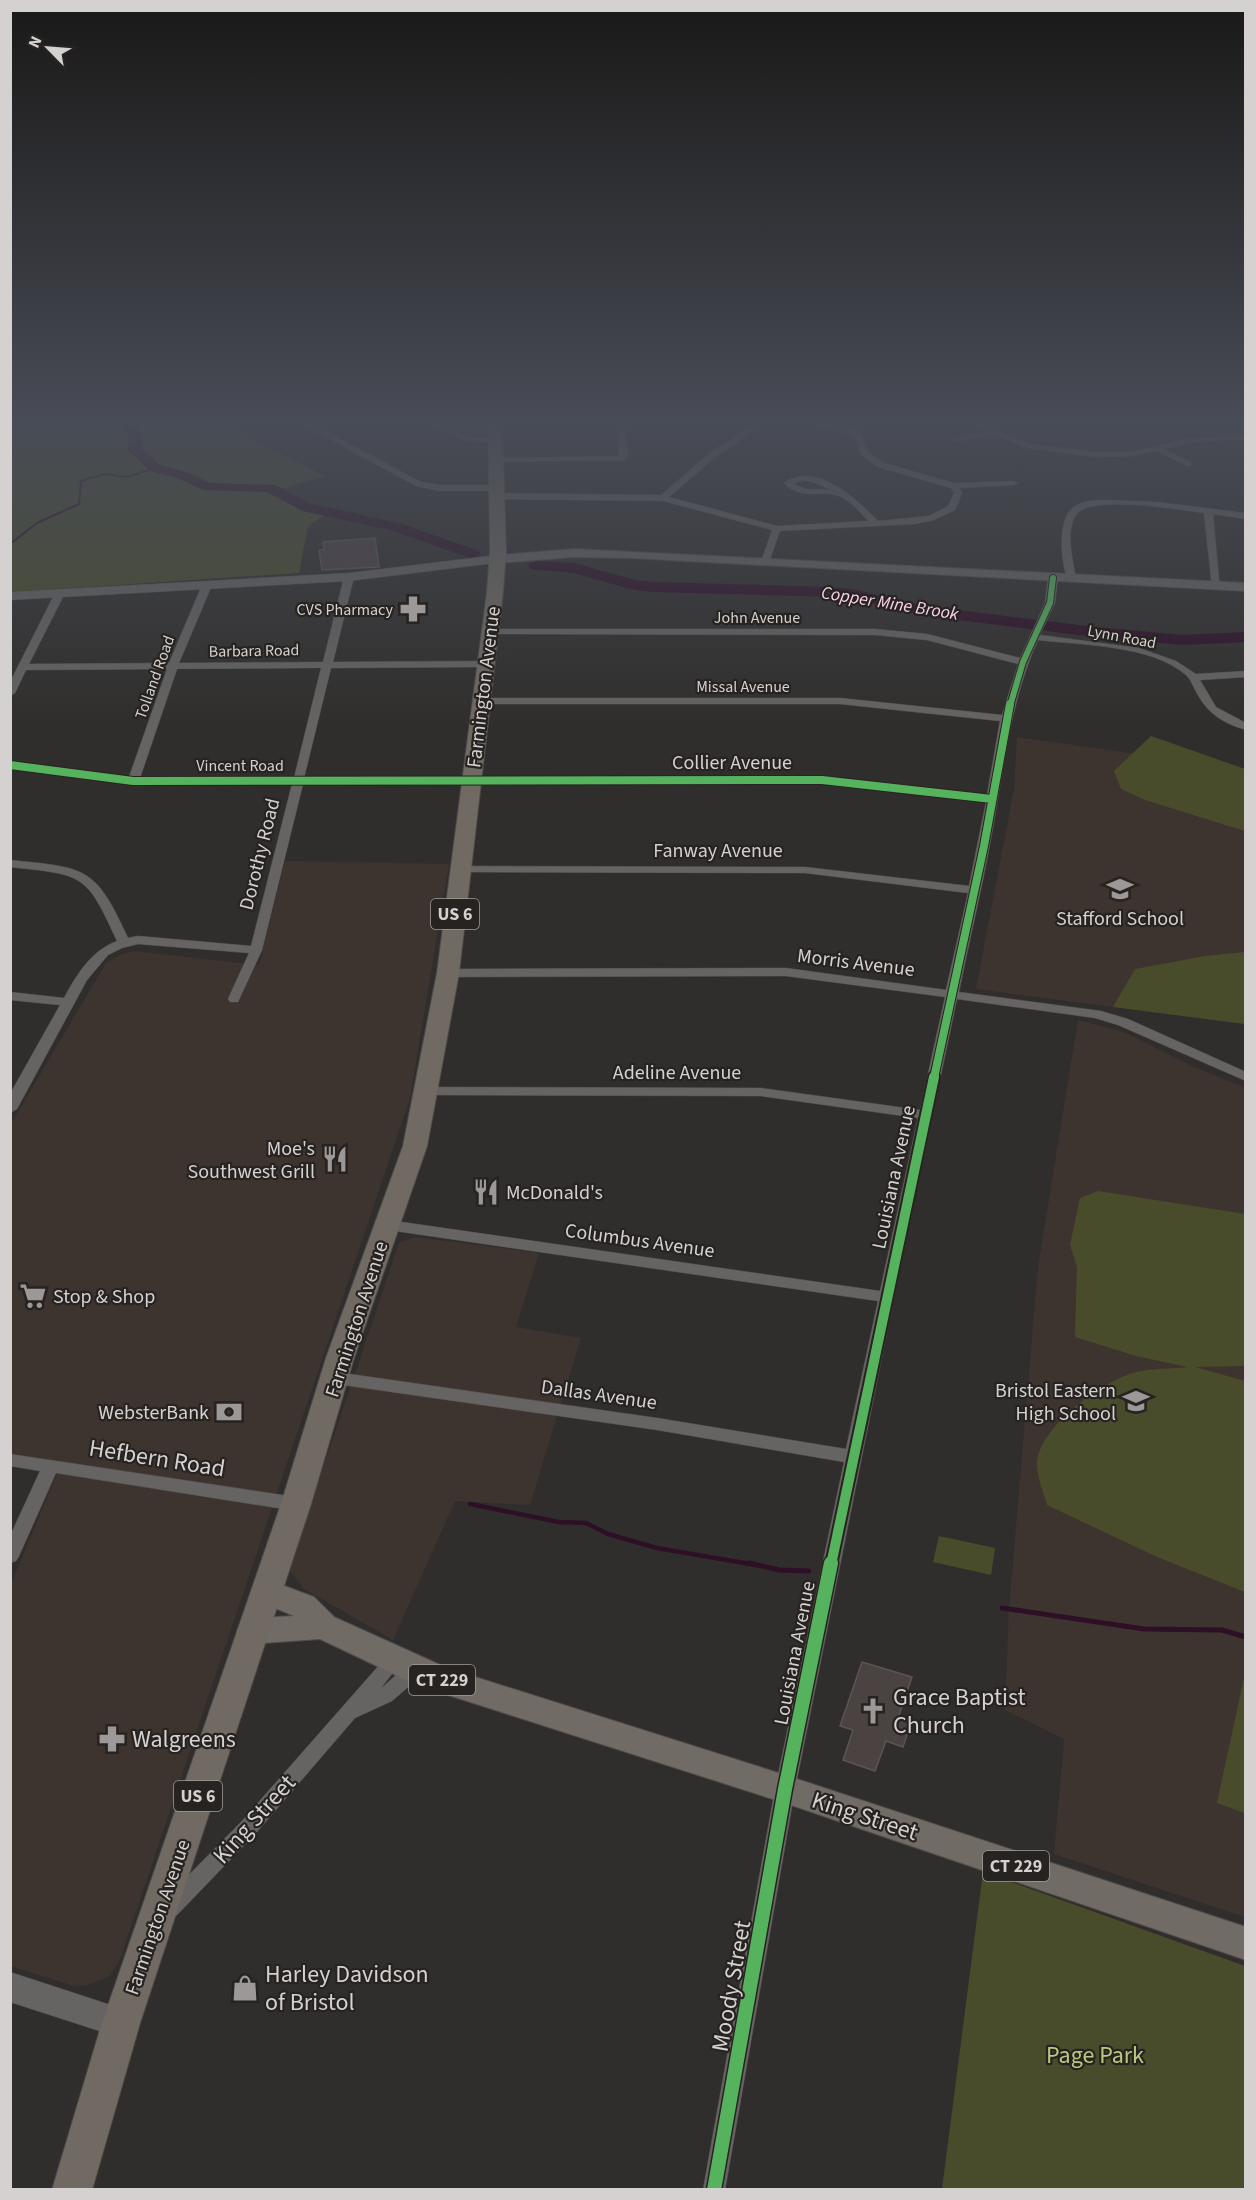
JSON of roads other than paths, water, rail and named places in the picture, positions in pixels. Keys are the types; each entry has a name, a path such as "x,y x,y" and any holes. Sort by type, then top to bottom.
{"highway":[{"name":"Farmington Avenue","path":"72,2190 121,2023 296,1504 336,1378 340,1358 415,1146 448,973 498,559 496,523"}],"main road":[{"path":"10,596 349,577 498,559"},
{"name":"King Street","path":"266,1591 304,1606 323,1626 404,1665 785,1789 1245,1944"},
{"name":"King Street","path":"252,1631 323,1626"},
{"path":"10,1987 121,2023"}],"street":[{"path":"754,523 777,529 893,523"},
{"path":"1069,523 1067,533 1071,579"},
{"path":"1209,523 1217,587"},
{"path":"765,562 777,529"},
{"path":"498,559 593,553 1245,588"},
{"name":"Dorothy Road","path":"234,999 256,950 349,577"},
{"name":"Louisiana Avenue","path":"785,1789 886,1297 974,890 1006,719 1023,662 1050,603 1053,578"},
{"name":"Tolland Road","path":"133,781 173,666 207,585"},
{"path":"10,693 60,594"},
{"name":"Lynn Road","path":"1039,629 1152,655 1178,666 1194,677"},
{"name":"John Avenue","path":"489,632 875,632 927,637 1023,662"},
{"name":"Barbara Road","path":"24,667 484,664"},
{"path":"1245,674 1194,677 1208,705 1230,721 1245,727"},
{"name":"Missal Avenue","path":"480,701 840,701 1006,719"},
{"name":"Vincent Road","path":"10,765 133,781 470,780"},
{"name":"Collier Avenue","path":"470,780 822,780 992,799"},
{"path":"10,862 58,870 87,879 111,915 124,943"},
{"name":"Fanway Avenue","path":"460,869 805,870 974,890"},
{"path":"10,1109 26,1075 68,1002 98,958 124,943 150,940 256,950"},
{"name":"Morris Avenue","path":"448,973 786,972 1105,1017 1123,1022 1245,1077"},
{"path":"10,996 68,1002"},
{"name":"Adeline Avenue","path":"426,1090 761,1092 925,1114"},
{"name":"Columbus Avenue","path":"388,1225 886,1297"},
{"name":"Dallas Avenue","path":"336,1378 657,1424 854,1457"},
{"name":"Hefbern Road","path":"10,1460 296,1504"},
{"path":"10,1556 51,1465"},
{"name":"King Street","path":"156,1921 236,1840 347,1713 382,1699 396,1690 404,1665"},
{"name":"Moody Street","path":"714,2190 785,1789"}],"waterway":[{"path":"10,544 38,523"},
{"name":"Copper Mine Brook","path":"377,523 397,527 473,554"},
{"name":"Copper Mine Brook","path":"536,566 574,568 634,585 654,587 852,594 927,611 1095,632 1182,640 1246,637"},
{"path":"470,1504 559,1522 586,1523 608,1534 657,1548 756,1565"},
{"path":"749,1563 779,1570 809,1571"},
{"path":"1002,1608 1144,1629 1222,1630 1246,1637"}],"place":[{"name":"CVS Pharmacy","path":"413,609"},
{"name":"Stafford School","path":"1120,889"},
{"name":"Moe's Southwest Grill","path":"335,1159"},
{"name":"McDonald's","path":"486,1192"},
{"name":"Stop & Shop","path":"33,1296"},
{"name":"Bristol Eastern High School","path":"1136,1401"},
{"name":"WebsterBank","path":"229,1412"},
{"name":"Grace Baptist Church","path":"873,1711"},
{"name":"Walgreens","path":"112,1739"},
{"name":"Harley Davidson of Bristol","path":"245,1988"}],"park label":[{"name":"Page Park","path":"1095,2055"}]}
